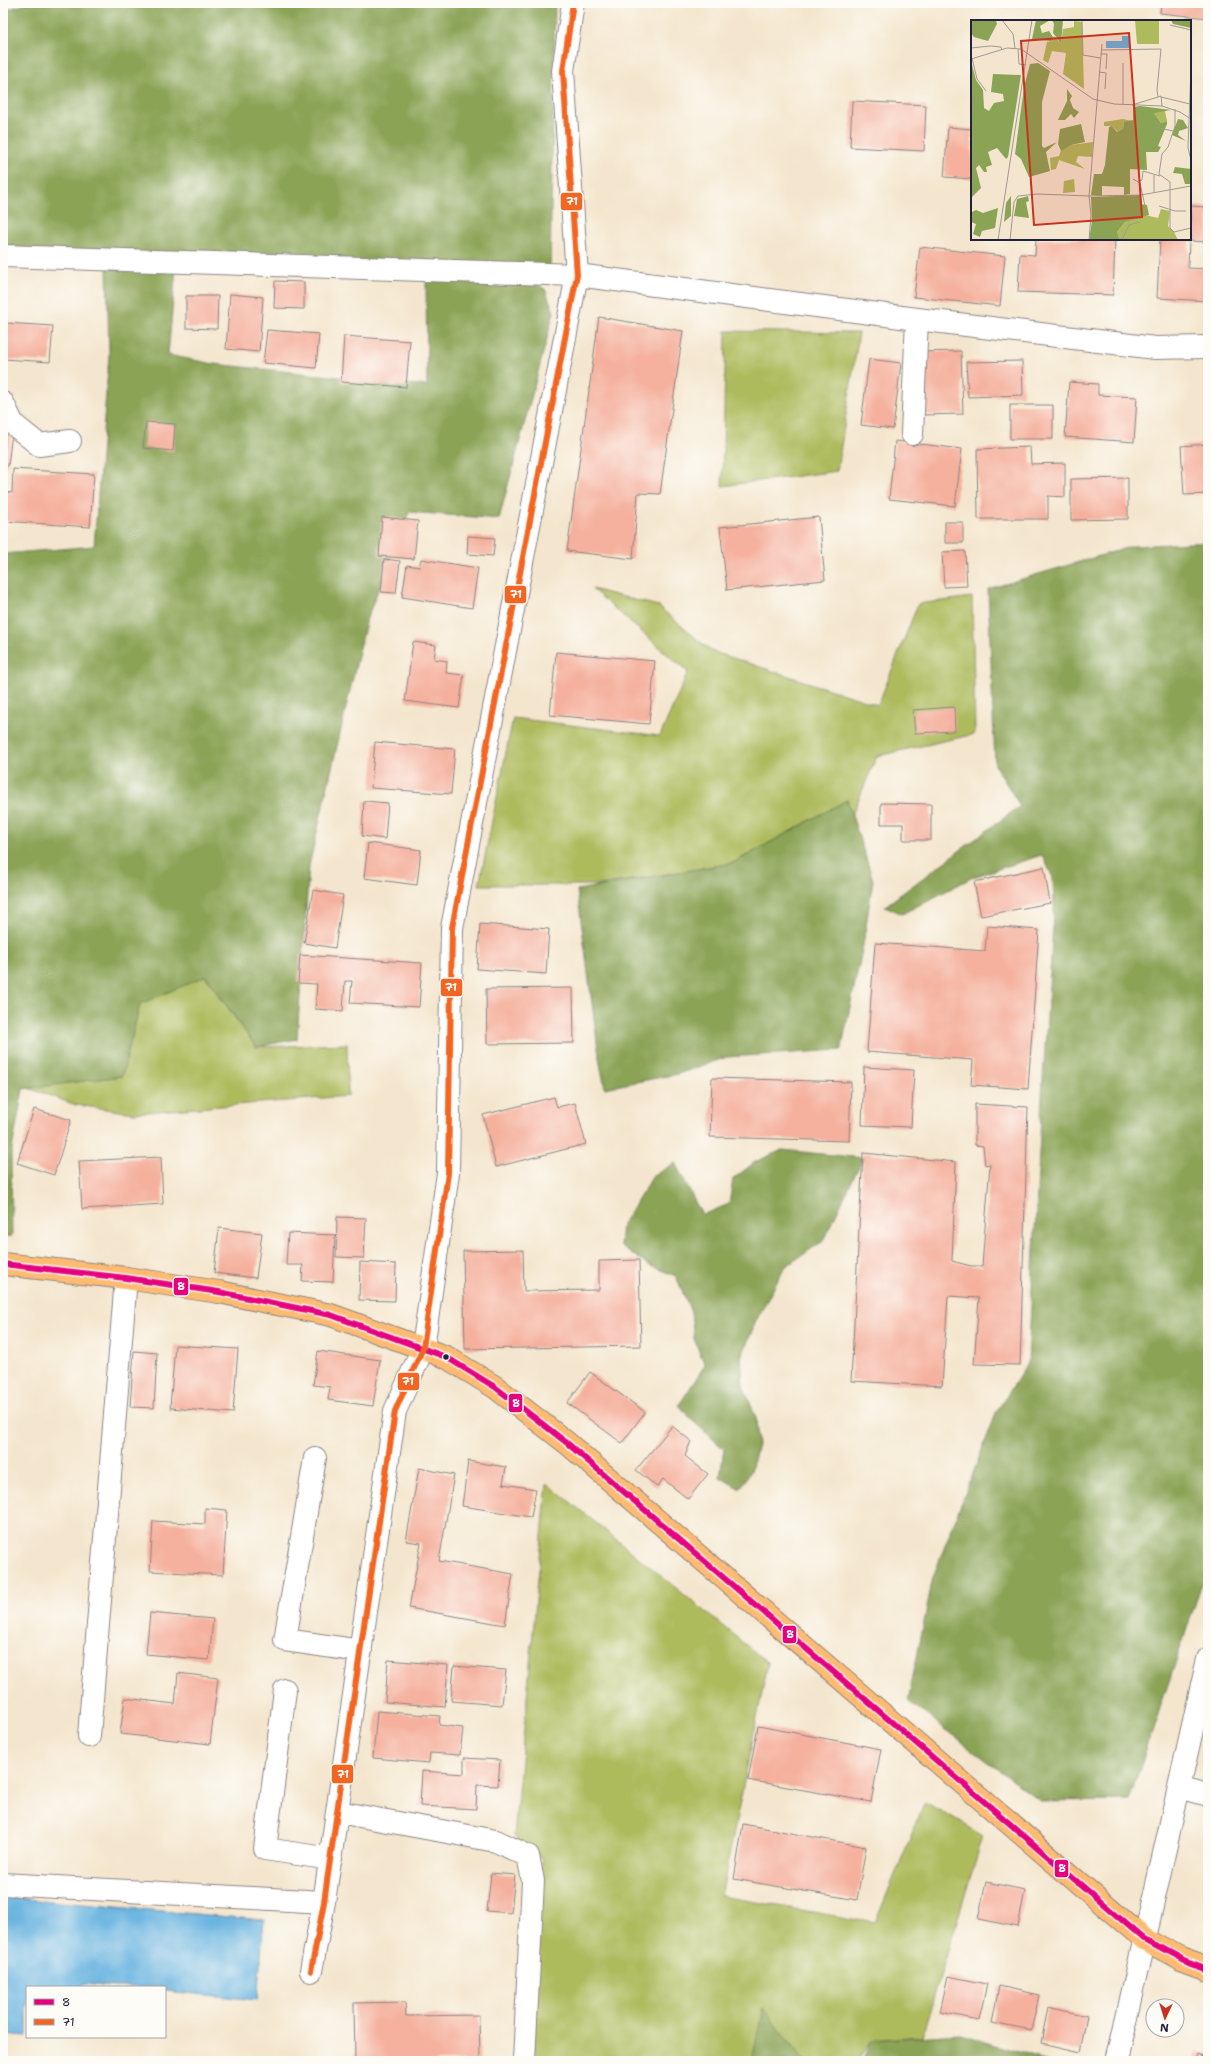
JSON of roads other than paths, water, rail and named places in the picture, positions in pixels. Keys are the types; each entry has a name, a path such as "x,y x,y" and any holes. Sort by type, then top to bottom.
{"main road":[{"path":"13,1266 126,1278 219,1292 331,1315 423,1348 446,1358 495,1387 567,1443 1144,1939 1181,1958 1208,1969"}],"street":[{"path":"311,1971 331,1859 395,1411 423,1348 448,1172 452,928 577,275 563,71 574,3"},
{"path":"3,256 577,275 917,320 1155,348 1208,347"},
{"path":"912,434 917,320"},
{"path":"4,408 13,424 39,445 70,442"},
{"path":"3,1274 13,1266"},
{"path":"89,1736 126,1278"},
{"path":"315,1458 285,1640 361,1651"},
{"path":"1117,2061 1208,1659"},
{"path":"285,1690 265,1849 331,1859"},
{"path":"1179,1787 1208,1795"},
{"path":"338,1812 496,1841 528,1856 533,1881 524,2061"},
{"path":"3,1884 324,1902"}],"water":[{"path":"3,1897 264,1920 257,2000 166,1991 166,1986 104,1986 83,1984 83,1986 26,1986 26,2036 3,2034"}]}
